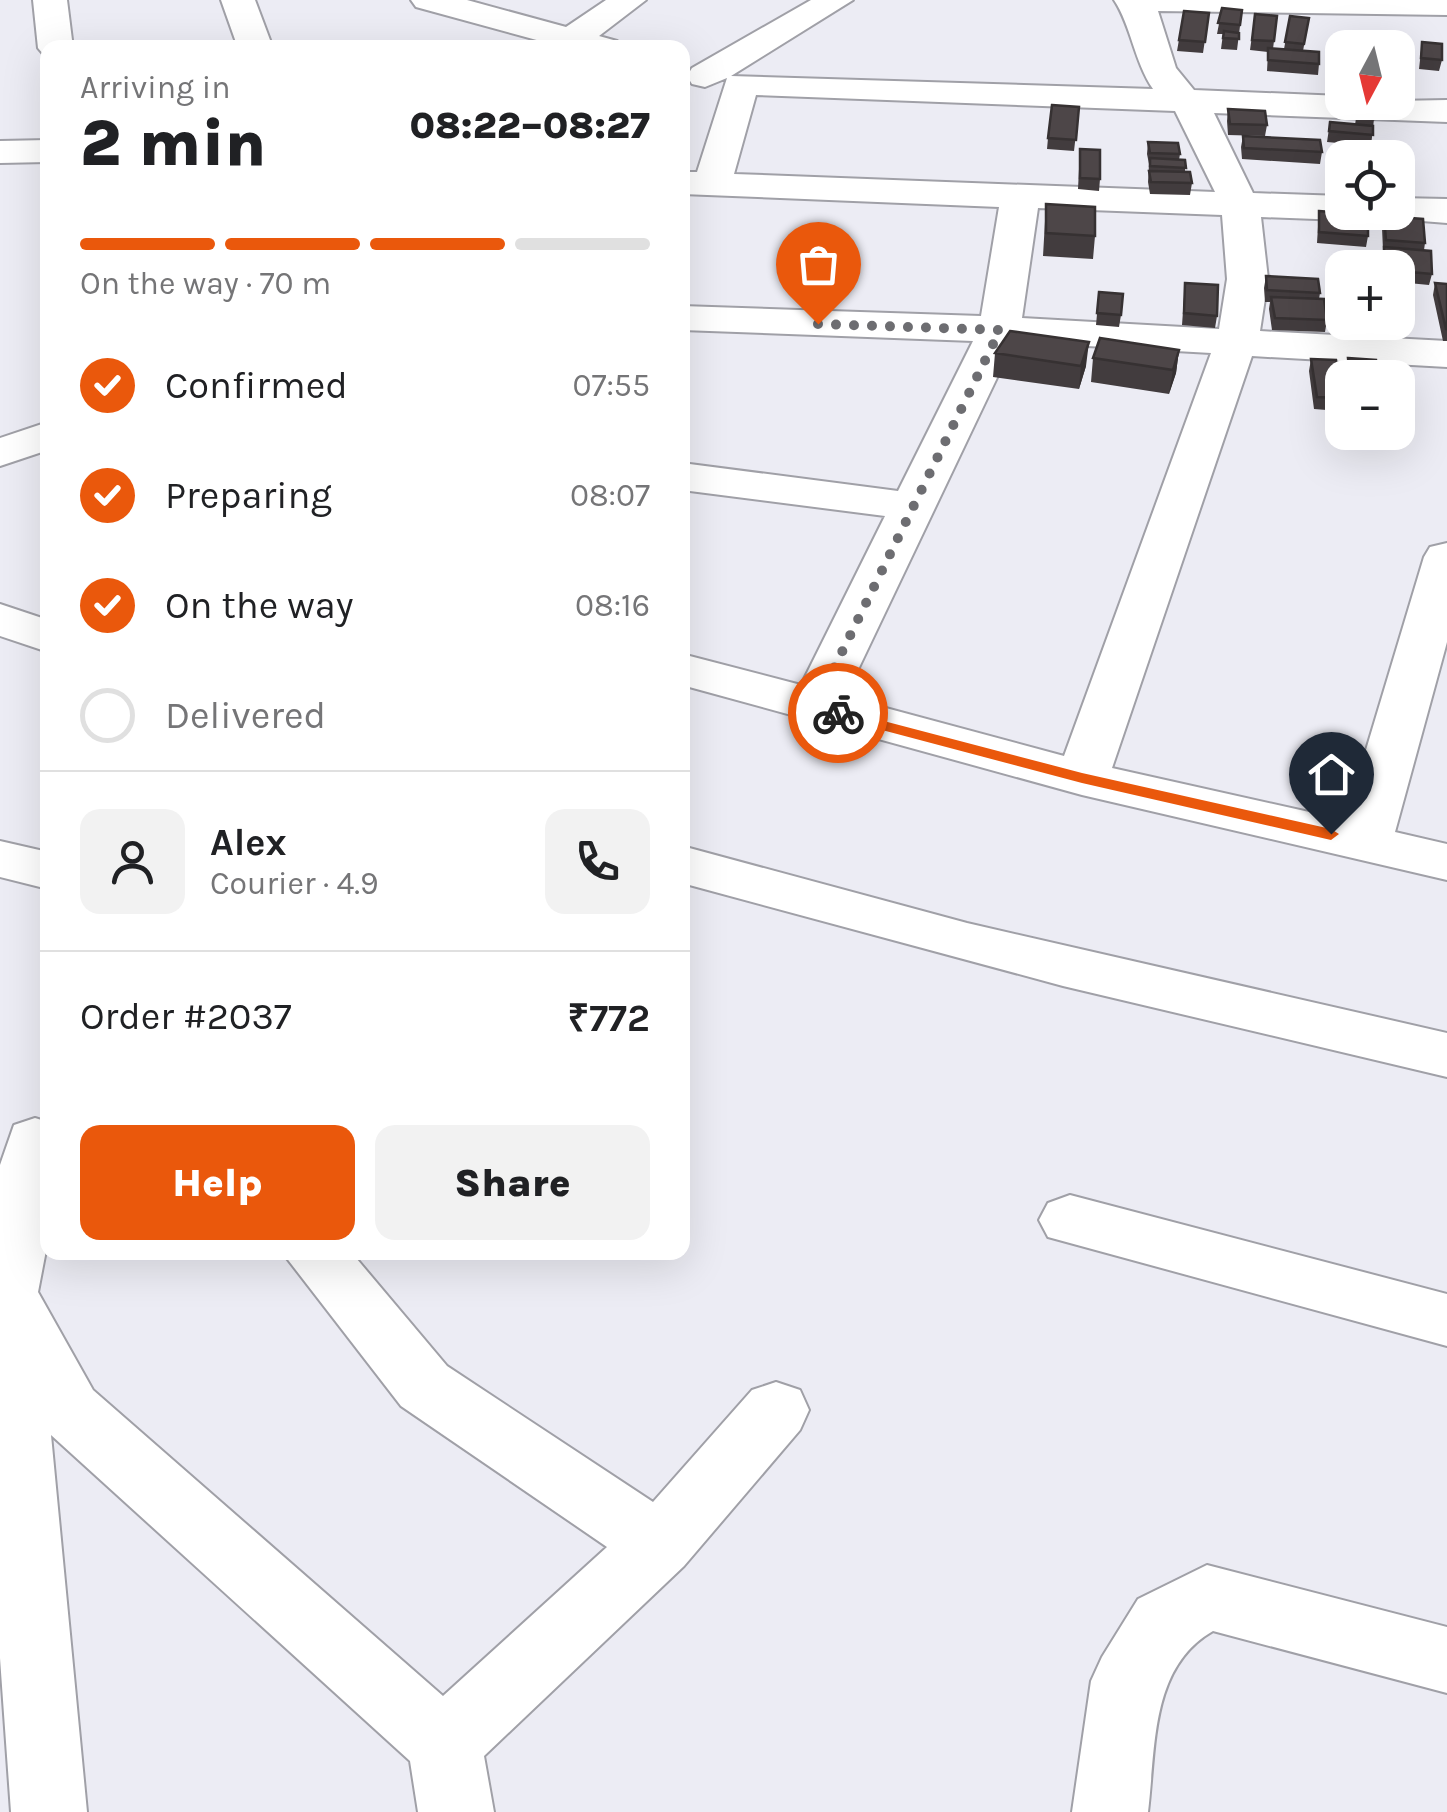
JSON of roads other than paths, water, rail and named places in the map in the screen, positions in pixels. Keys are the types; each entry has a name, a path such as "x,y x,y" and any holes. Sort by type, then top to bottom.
{"street":[{"path":"50,0 55,40"},
{"path":"238,0 253,40"},
{"path":"428,0 562,40"},
{"path":"585,40 629,0"},
{"path":"694,73 836,0"},
{"path":"1131,0 1447,5"},
{"path":"1082,778 1220,385 1239,343 1250,294 1242,205 1224,162 1190,104 1170,87 1157,66 1138,0"},
{"path":"694,73 741,84 1190,104 1447,110"},
{"path":"741,84 697,184 1325,207"},
{"path":"0,152 40,151"},
{"path":"815,707 910,506 1000,330 1020,198"},
{"path":"1415,210 1447,211"},
{"path":"690,318 1447,354"},
{"path":"0,452 40,438"},
{"path":"690,477 910,506"},
{"path":"1365,842 1447,556"},
{"path":"0,619 40,634"},
{"path":"690,672 1082,778 1447,862"},
{"path":"0,859 40,869"},
{"path":"690,866 797,898 1179,995 1447,1056"},
{"path":"28,1140 6,1293 49,1812"},
{"path":"1070,1220 1447,1320"},
{"path":"320,1260 424,1386 660,1544"},
{"path":"6,1293 69,1410 444,1744 456,1812"},
{"path":"444,1744 660,1544 776,1410"},
{"path":"1110,1812 1128,1681 1163,1622 1207,1597 1447,1660"}]}
